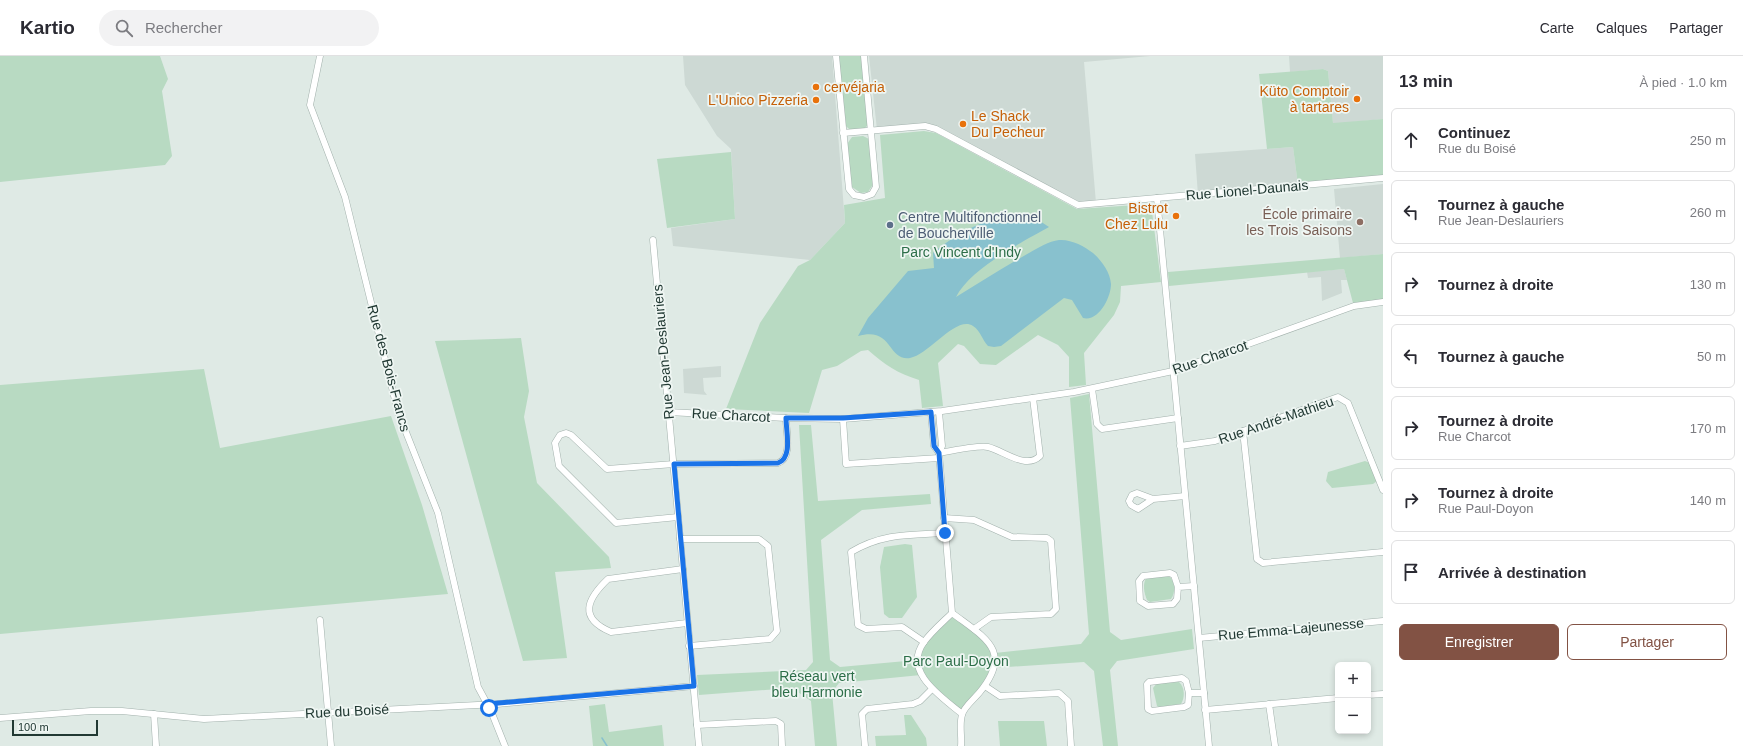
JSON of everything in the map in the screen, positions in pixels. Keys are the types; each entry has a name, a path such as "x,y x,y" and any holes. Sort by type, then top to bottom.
{"street":[{"name":"Rue des Bois-Francs","path":"320,56 310,105 345,197 398,412 438,513 474,673 481,694 487,704 505,746"},
{"path":"836,56 850,190 856,197 864,197 872,194 876,189 864,56"},
{"name":"Rue Lionel-Daunais","path":"843,133 925,126 936,129 1078,205 1383,178"},
{"path":"1157,198 1209,746"},
{"name":"Rue Jean-Deslauriers","path":"653,240 699,746"},
{"name":"Rue Charcot","path":"668,412 786,418 843,418 939,412 1092,389 1173,371 1354,306 1383,302"},
{"path":"1092,389 1097,424 1102,429 1178,418"},
{"name":"Rue André-Mathieu","path":"1180,446 1215,440 1338,397 1348,403 1383,490"},
{"path":"843,418 846,464 939,455 986,446 1029,462 1035,461 1040,456 1033,398"},
{"path":"931,412 934,446 939,455"},
{"path":"939,412 942,446 939,455 952,612 990,642 995,653 994,668 985,686 962,714 962,746"},
{"path":"678,517 616,523 559,466 555,443 560,435 566,433 571,435 607,470 674,464 778,463 782,462 787,455 786,418"},
{"path":"1243,431 1257,559 1263,563 1383,552"},
{"path":"1153,499 1185,496"},
{"path":"944,518 974,520 1012,537 1047,538 1051,541 1056,609 1051,614 991,617 974,629"},
{"path":"924,642 902,627 866,629 858,624 851,552 868,542 891,536 945,533"},
{"path":"680,539 759,539 768,546 777,630 770,639 689,646"},
{"path":"682,569 608,579 591,598 588,606 590,617 599,627 611,632 687,623"},
{"path":"1170,573 1174,575 1178,587 1178,599 1173,604 1148,606 1140,601 1139,581 1143,576 1170,573"},
{"path":"1178,587 1194,586"},
{"path":"952,612 924,642 919,651 918,668 921,675 932,689 962,714"},
{"path":"320,620 331,746"},
{"name":"Rue Emma-Lajeunesse","path":"1199,638 1383,621"},
{"path":"1182,678 1186,681 1189,693 1188,705 1184,707 1152,711 1148,709 1147,684 1149,682 1182,678"},
{"name":"Rue du Boisé","path":"0,718 92,711 122,711 204,719 487,704 694,686"},
{"path":"985,686 1000,696 1059,693 1068,701 1071,746"},
{"path":"865,746 862,714 868,709 913,704 920,701 932,689"},
{"path":"1189,693 1204,693"},
{"path":"1371,695 1383,694"},
{"path":"1205,710 1335,698"},
{"path":"1269,704 1275,746"},
{"path":"154,714 156,746"},
{"path":"697,725 776,721 781,724 782,746"}],"shaded area":[{"path":"683,56 832,56 845,223 810,260 673,246 671,228 735,219 731,149 717,136 685,85"},
{"path":"869,56 1150,56 1084,62 1096,203 1078,205 925,126 877,130"},
{"path":"1289,56 1383,56 1383,119 1333,124 1328,71 1323,69 1290,72"},
{"path":"1293,147 1298,185 1198,195 1195,154"},
{"name":"École primaire les Trois Saisons","path":"1383,184 1383,254 1340,258 1334,189"},
{"path":"1344,269 1347,280 1341,280 1342,293 1322,301 1321,277 1308,278 1307,272"},
{"path":"721,366 721,377 703,378 704,391 707,395 684,393 683,369"}],"green space":[{"path":"0,56 160,56 168,79 162,91 172,156 165,165 0,182"},
{"path":"839,56 862,56 868,125 865,128 850,130 846,126"},
{"path":"1323,69 1328,71 1333,123 1383,119 1383,178 1298,185 1293,147 1267,149 1259,74"},
{"name":"Parc Vincent d'Indy","path":"924,131 936,133 1077,209 1151,204 1161,282 1121,286 1120,302 1114,315 1084,353 1086,385 1069,387 1069,357 1058,345 1038,335 996,365 980,364 964,346 958,344 938,363 943,406 922,408 919,380 892,368 868,350 861,351 837,366 822,370 809,413 726,409 760,323 798,266 810,260 845,223 844,205 885,198 880,135"},
{"path":"863,136 869,139 874,183 868,192 861,193 852,187 847,144 852,137"},
{"path":"731,152 735,219 667,228 657,159"},
{"path":"1383,254 1383,300 1353,303 1344,269 1169,286 1168,272"},
{"path":"521,338 529,391 524,417 537,483 609,557 611,568 555,572 567,658 523,661 435,341"},
{"path":"204,369 220,448 391,416 422,505 448,594 0,634 0,385"},
{"path":"1089,394 1110,632 1121,640 1192,629 1194,649 1117,661 1110,670 1118,746 1103,746 1094,671 1084,662 993,668 962,714 921,675 839,683 832,692 837,746 815,746 811,701 792,688 699,695 697,675 806,670 813,662 799,425 811,425 818,501 930,494 931,504 862,510 821,540 830,660 840,667 917,660 919,651 952,613 974,629 995,653 1081,644 1089,634 1070,398"},
{"path":"1365,461 1370,463 1377,481 1373,484 1332,488 1326,481 1328,472"},
{"path":"905,544 912,545 917,597 902,618 889,618 884,614 880,567 884,547"},
{"path":"1169,576 1173,581 1174,587 1174,593 1171,599 1150,602 1147,600 1144,588 1145,579 1147,577"},
{"path":"1179,682 1184,693 1181,704 1157,706 1153,688 1157,683"},
{"path":"605,704 609,732 662,725 664,746 593,746 589,706"},
{"path":"904,715 911,715 926,738 927,746 876,746 875,736 906,735"},
{"path":"998,721 1044,721 1047,746 1000,746"}],"water":[{"path":"1014,215 1033,218 1041,221 1049,227 1011,248 984,267 973,276 956,297 1040,247 1051,242 1064,240 1089,250 1107,271 1111,284 1109,295 1099,312 1089,318 1083,318 1072,300 1064,298 1001,346 988,346 976,328 966,324 951,330 925,350 910,358 903,358 897,354 884,339 878,336 869,334 858,336 868,318 908,271 934,268 933,253 951,239 981,224"}],"waterway":[{"path":"602,738 607,746"}],"place":[{"name":"cervéjaria","path":"816,87"},
{"name":"Küto Comptoir à tartares","path":"1357,99"},
{"name":"L'Unico Pizzeria","path":"816,100"},
{"name":"Le Shack Du Pecheur","path":"963,124"},
{"name":"Bistrot Chez Lulu","path":"1176,216"},
{"name":"École primaire les Trois Saisons","path":"1360,222"},
{"name":"Centre Multifonctionnel de Boucherville","path":"890,225"}],"route":[{"path":"489,708 487,704 694,686 689,646 674,464 782,462 787,455 786,418 843,418 931,412 934,446 939,453 945,533"}],"park label":[{"name":"Parc Paul-Doyon","path":"956,661"},
{"name":"Réseau vert bleu Harmonie","path":"817,684"}]}
